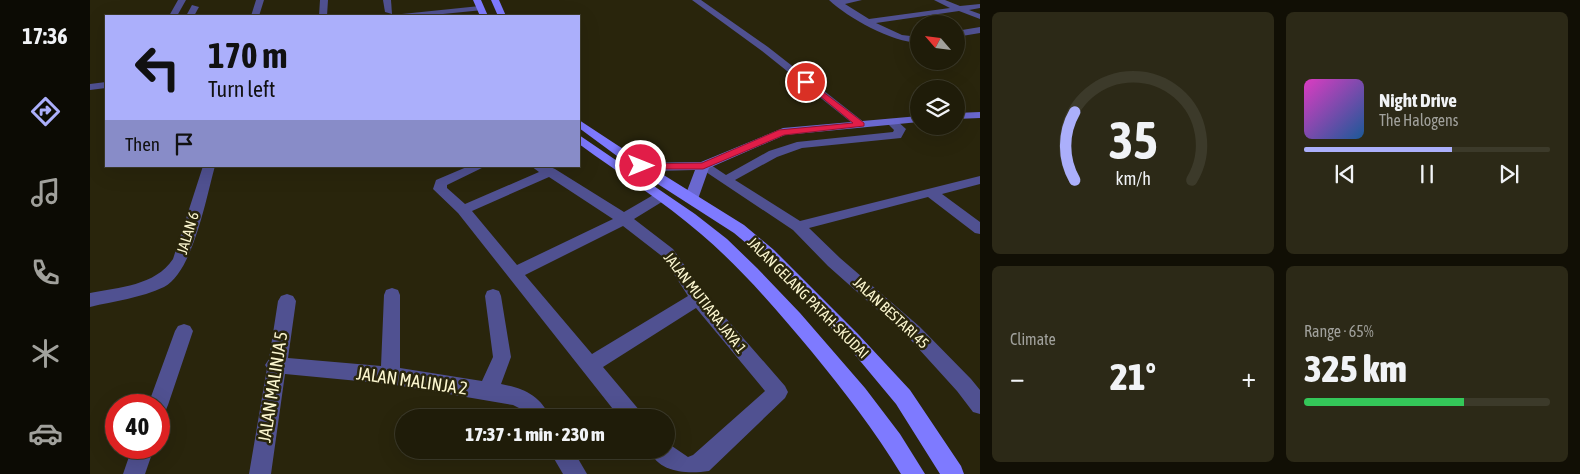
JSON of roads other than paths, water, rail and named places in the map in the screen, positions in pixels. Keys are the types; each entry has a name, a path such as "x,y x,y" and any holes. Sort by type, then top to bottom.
{"main road":[{"path":"495,0 502,15"},
{"name":"JALAN GELANG PATAH-SKUDAI","path":"580,124 641,166 739,229 769,254 852,339 903,396 953,474"},
{"name":"JALAN GELANG PATAH-SKUDAI","path":"580,140 704,228 734,253 779,299 855,390 898,448 914,474"},
{"path":"898,448 906,474"}],"street":[{"path":"174,15 182,0"},
{"path":"255,15 260,0"},
{"path":"323,15 324,0"},
{"path":"387,0 389,12"},
{"path":"696,0 765,49 861,124"},
{"path":"836,1 858,0"},
{"path":"938,0 980,17"},
{"path":"836,1 904,40 910,40"},
{"path":"408,15 478,4"},
{"path":"870,21 980,6"},
{"path":"191,15 195,7"},
{"path":"965,32 980,30"},
{"path":"90,87 105,85"},
{"path":"965,116 980,115"},
{"path":"641,166 703,166 783,132 910,120"},
{"path":"726,180 773,154 801,145 897,135 900,129 892,122"},
{"path":"691,199 703,166"},
{"name":"JALAN BESTARI 45","path":"703,166 798,226 834,262 914,332 964,385 980,406"},
{"name":"JALAN 6","path":"90,300 150,285 165,279 172,272 180,260 209,167"},
{"path":"478,167 441,182 440,188 463,210 626,409"},
{"path":"463,210 543,169"},
{"name":"JALAN MUTIARA JAYA 1","path":"543,169 624,219 668,253 698,298 778,392 701,463 687,469 671,459"},
{"path":"798,226 980,180"},
{"path":"930,192 980,229"},
{"path":"515,273 624,219 660,197"},
{"path":"390,375 392,295"},
{"path":"488,392 502,357 493,296"},
{"path":"591,365 698,298"},
{"name":"JALAN MALINJA 5","path":"260,474 275,365 287,300"},
{"path":"162,394 184,331"},
{"name":"JALAN MALINJA 2","path":"275,365 390,375 515,396 528,402 533,409"},
{"path":"134,474 140,459"},
{"path":"566,459 576,474"}]}
